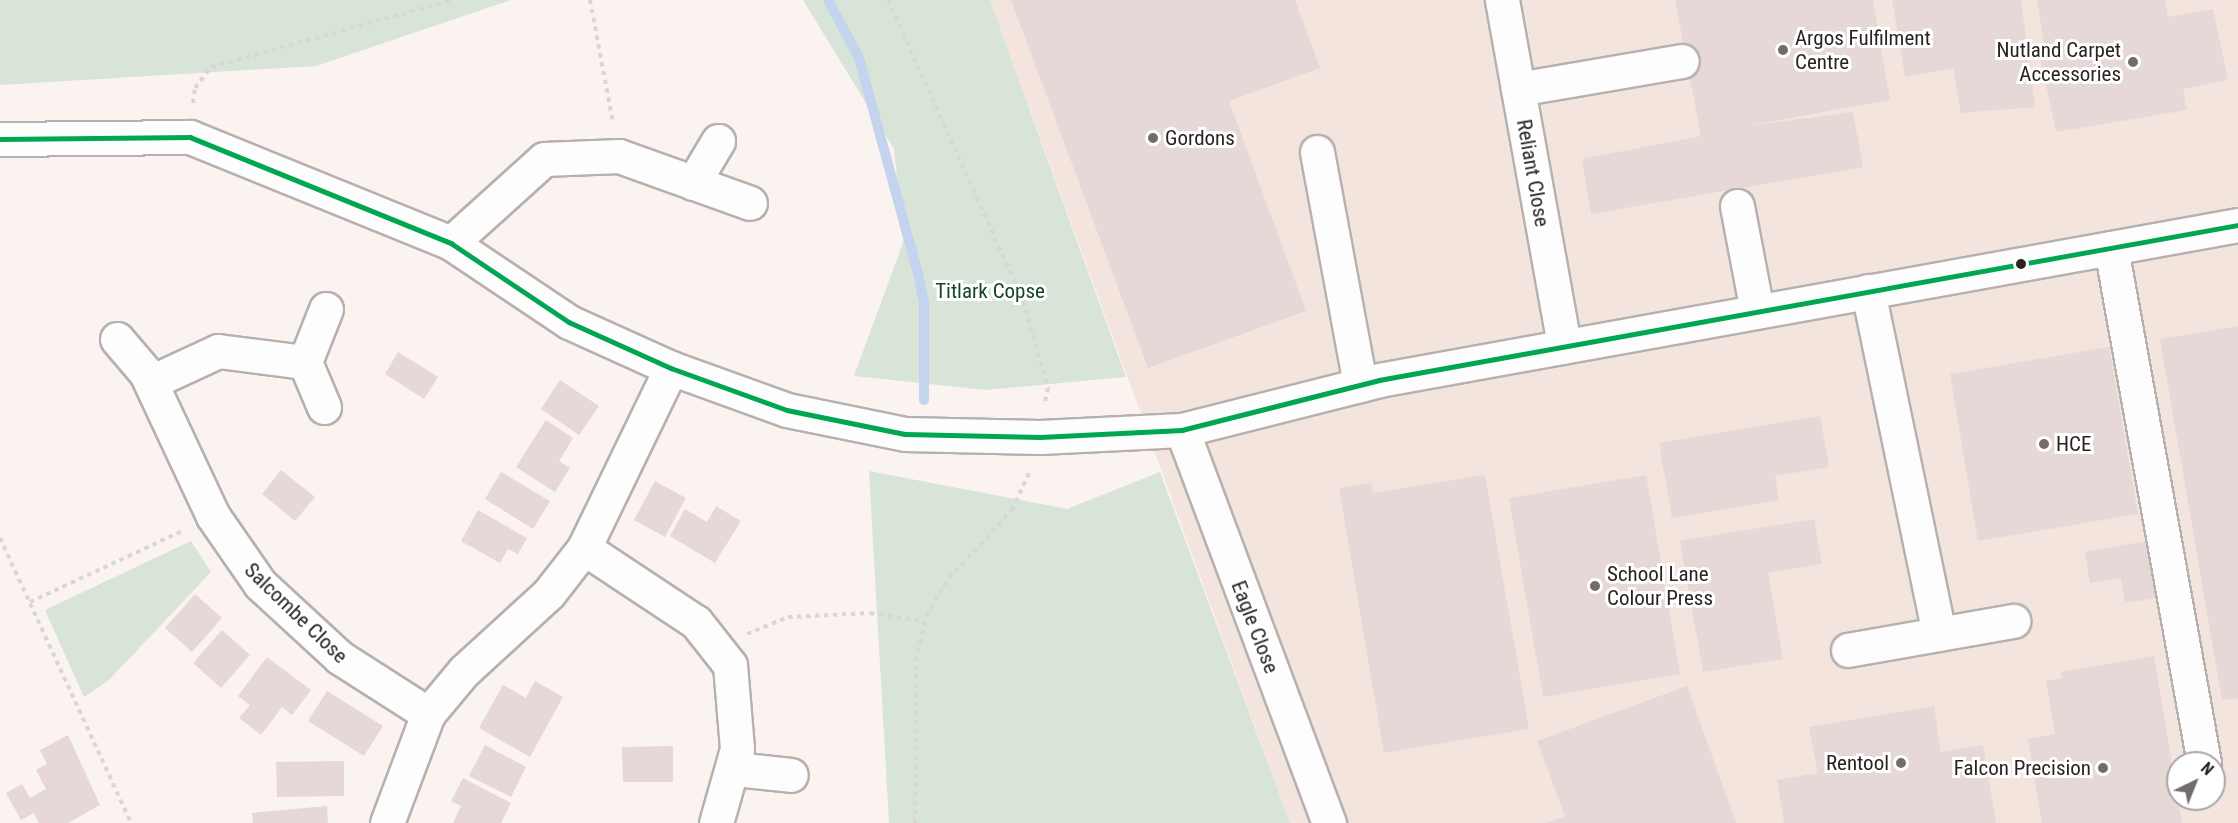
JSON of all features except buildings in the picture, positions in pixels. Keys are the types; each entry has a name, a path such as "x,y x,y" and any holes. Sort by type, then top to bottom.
{"street":[{"name":"Reliant Close","path":"1502,0 1564,346"},
{"path":"1518,89 1682,61"},
{"path":"0,139 190,137 451,243 569,321 671,368 788,410 905,434 1034,437 1182,430 1360,385 2238,225"},
{"path":"693,183 718,141"},
{"path":"1317,152 1360,385"},
{"path":"451,243 544,159 619,156 750,204"},
{"path":"1737,206 1757,311"},
{"path":"2111,248 2202,751"},
{"path":"1868,291 1939,634"},
{"path":"324,407 305,362 326,309"},
{"name":"Salcombe Close","path":"117,339 151,382 213,516 260,584 312,634 363,676 428,714"},
{"path":"151,382 218,351 305,362"},
{"path":"387,823 428,714 464,670 549,593 584,548 671,368"},
{"name":"Eagle Close","path":"1182,430 1329,823"},
{"path":"584,548 696,622 721,650 735,682 735,769 716,823"},
{"path":"1848,650 2013,621"},
{"path":"735,769 791,775"}],"path":[{"path":"190,137 195,88 211,68 453,0"},
{"path":"590,0 619,156"},
{"path":"888,0 1023,301 1048,388 1034,437 1029,479 1024,493 949,578 924,621 916,662 915,823"},
{"path":"30,602 213,516"},
{"path":"0,538 131,823"},
{"path":"721,650 776,618 870,613 924,621"}],"shaded area":[{"path":"990,0 2238,0 2238,823 1290,823"}],"green space":[{"path":"0,0 511,0 316,66 0,85"},
{"name":"Titlark Copse","path":"803,0 990,0 1126,377 986,390 854,376 904,240 894,149"},
{"path":"869,471 1067,509 1160,472 1290,823 889,823"},
{"path":"191,541 211,572 109,680 84,697 45,610"}],"waterway":[{"path":"828,0 859,58 918,274 924,302 924,400"}],"transit line":[{"path":"0,139 190,137 451,243 569,322 671,368 787,410 905,434 1040,437 1182,430 1379,380 2238,225"}],"place":[{"name":"Argos Fulfilment Centre","path":"1783,50"},
{"name":"Nutland Carpet Accessories","path":"2133,62"},
{"name":"Gordons","path":"1153,138"},
{"name":"HCE","path":"2044,444"},
{"name":"School Lane Colour Press","path":"1595,586"},
{"name":"Rentool","path":"1901,763"},
{"name":"Falcon Precision","path":"2103,768"}]}
